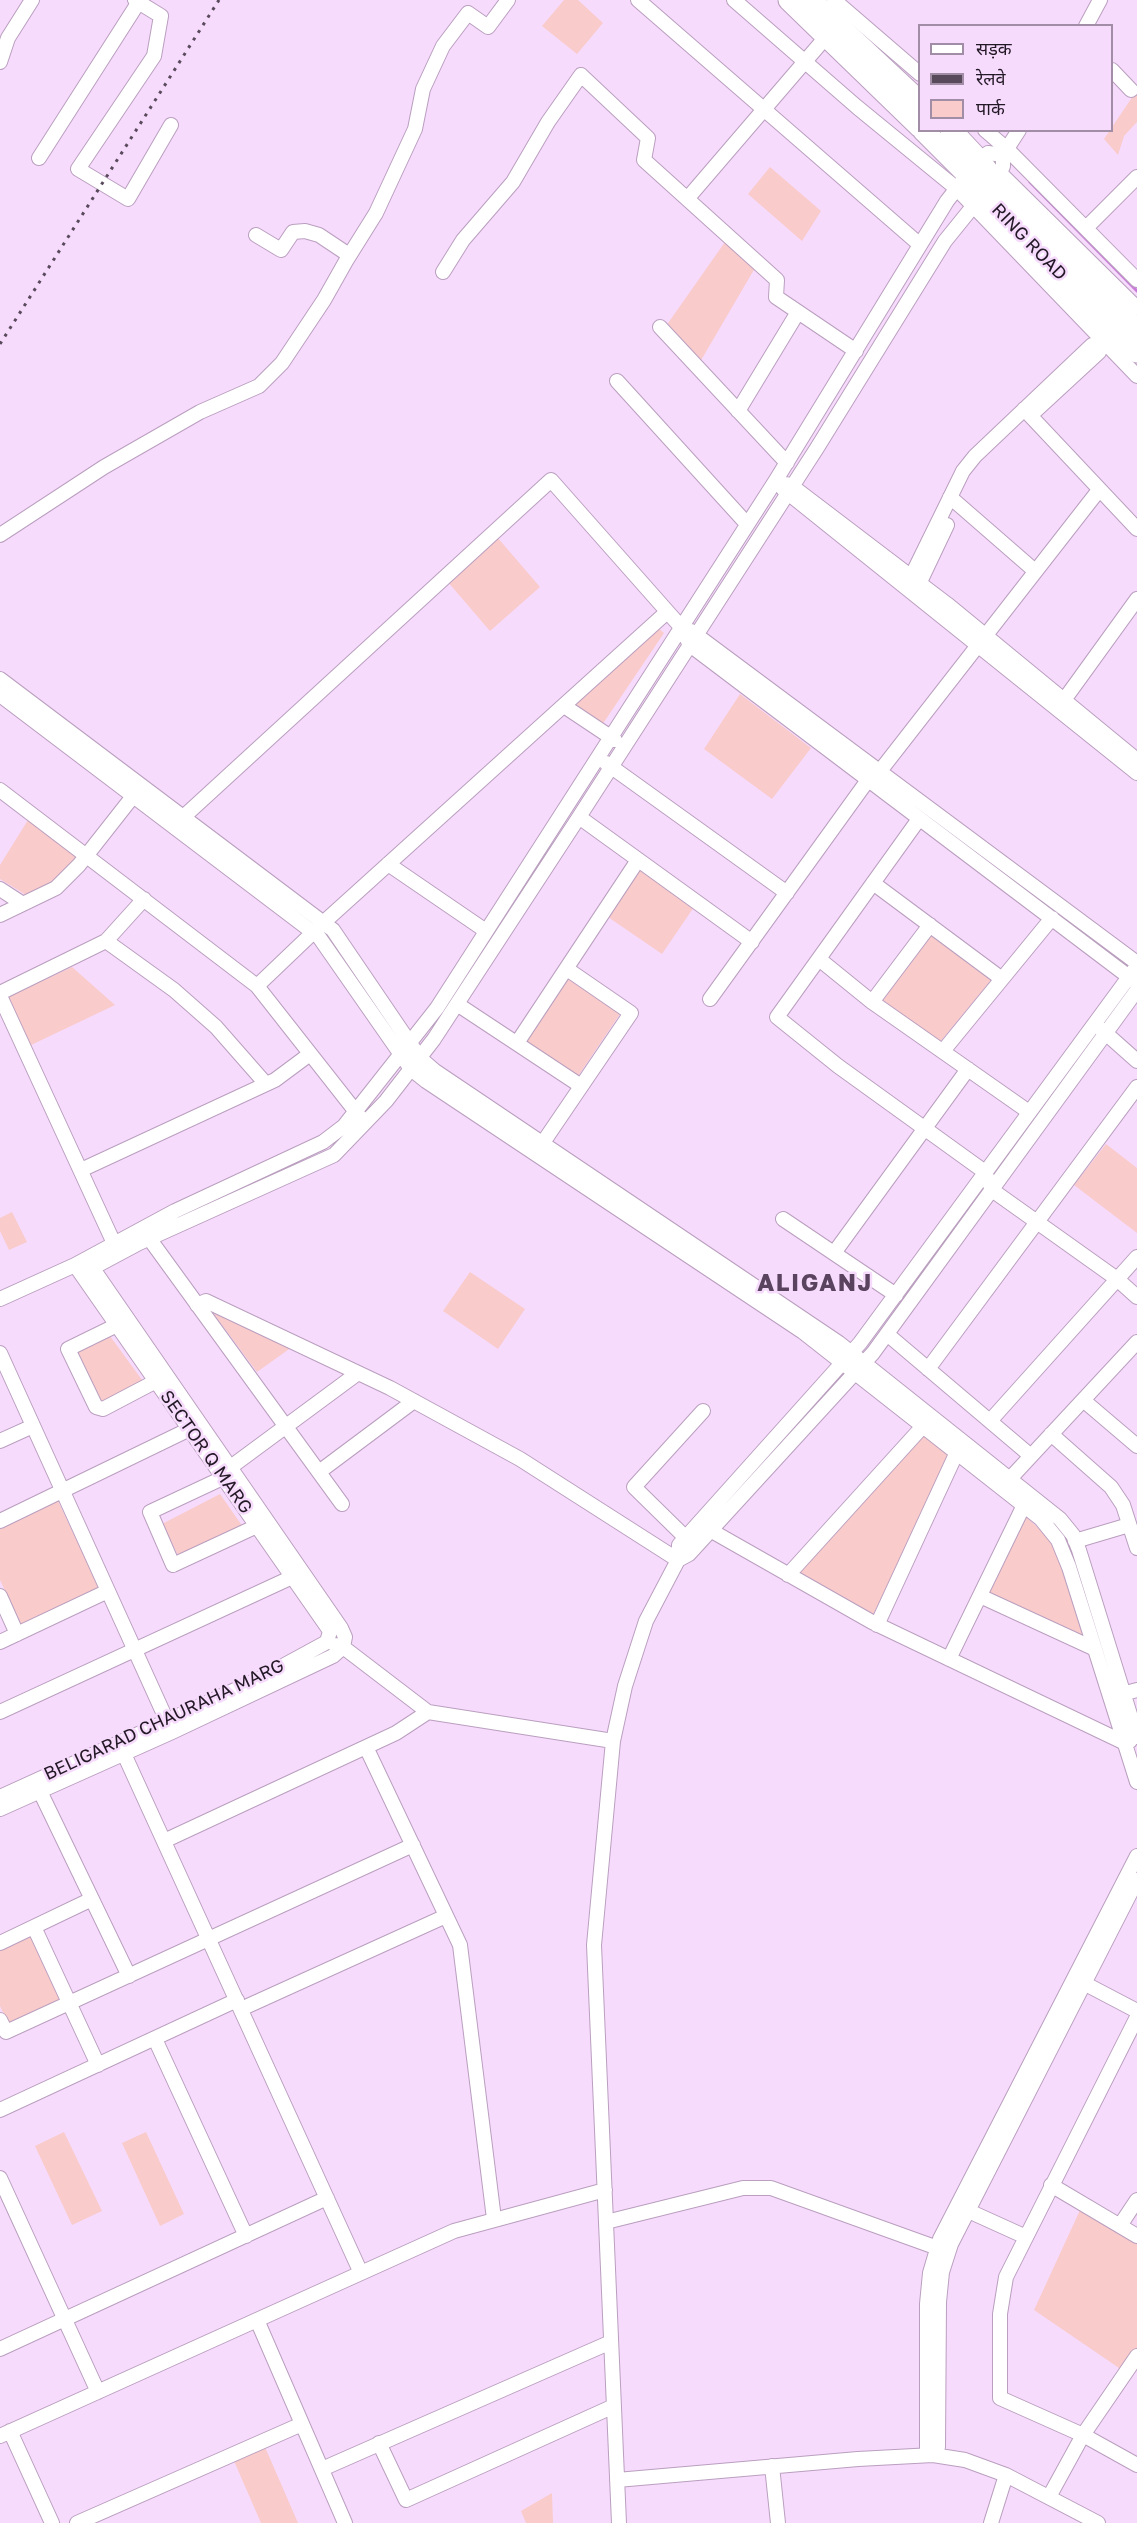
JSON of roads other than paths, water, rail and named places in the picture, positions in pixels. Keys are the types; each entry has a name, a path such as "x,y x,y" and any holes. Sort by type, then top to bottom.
{"highway":[{"name":"RING ROAD","path":"789,0 918,126"},
{"path":"811,0 918,100"},
{"name":"RING ROAD","path":"924,132 967,174 1021,214 1137,330"},
{"name":"RING ROAD","path":"952,132 967,174"},
{"name":"RING ROAD","path":"988,188 1011,227 1086,312 1137,352"}],"street":[{"path":"0,62 8,38 32,0"},
{"path":"0,535 123,456 200,412 259,386 282,363 324,300 376,213 415,129 423,89 443,46 468,13 488,27 508,0"},
{"path":"638,0 919,244"},
{"path":"734,0 805,62 967,174"},
{"path":"834,0 918,72"},
{"path":"1087,24 1100,0"},
{"path":"39,158 138,1 161,16 154,56 78,168 128,199 171,125"},
{"path":"687,199 826,37"},
{"path":"1113,70 1131,90"},
{"path":"442,272 463,240 513,182 548,122 581,75 648,138 644,160 777,280 776,297 856,351"},
{"path":"987,132 1137,279"},
{"path":"146,1234 334,1155 365,1124 420,1058 790,490 945,241 1003,166 1005,152 1018,132"},
{"path":"0,1299 84,1266 323,1142 344,1126 437,1008 787,463 919,244 967,174 988,153 1005,152"},
{"path":"1086,228 1137,177"},
{"path":"988,188 1137,308"},
{"path":"256,235 281,250 293,231 305,231 319,235 349,255"},
{"path":"738,411 798,312"},
{"path":"1086,312 1103,341 1137,376"},
{"path":"660,327 787,463"},
{"path":"913,583 954,500 968,478 1027,412 1099,352 1103,341"},
{"path":"617,381 747,524"},
{"path":"1027,412 1137,529"},
{"path":"179,821 551,480 667,612 694,639 919,819 1052,918 1135,972"},
{"path":"776,480 913,583 1135,762"},
{"path":"710,999 868,780 880,771 1099,490"},
{"path":"954,500 1035,571"},
{"path":"1061,704 1137,599"},
{"path":"257,986 318,927 667,612"},
{"path":"694,639 880,771 1135,972"},
{"path":"0,679 179,821 318,927 350,978 405,1048 803,1332 860,1367 1006,1483 1058,1540 1095,1649 1124,1694"},
{"path":"0,694 134,795 179,821"},
{"path":"564,706 624,747"},
{"path":"597,757 787,892"},
{"path":"0,790 257,986 365,1124"},
{"path":"0,915 56,888 87,855 134,795"},
{"path":"579,817 752,942"},
{"path":"919,819 777,1017 985,1172 992,1190 1117,1279 1137,1297"},
{"path":"517,1043 638,860"},
{"path":"388,864 486,931"},
{"path":"873,883 1002,979"},
{"path":"0,889 22,904"},
{"path":"117,1249 0,994 106,941 144,899"},
{"path":"943,1051 1052,918"},
{"path":"872,1002 930,925"},
{"path":"106,941 174,990 216,1027 266,1084"},
{"path":"819,959 872,1002 1029,1112"},
{"path":"542,1144 631,1013 567,969"},
{"path":"619,2523 594,1945 613,1741 625,1686 646,1621 678,1560 679,1545 847,1358 1135,972"},
{"path":"678,1560 688,1554 860,1367 887,1334 1137,990"},
{"path":"457,1004 581,1086"},
{"path":"1095,1024 1137,1060"},
{"path":"405,1048 411,1069 684,1246"},
{"path":"81,1170 266,1084 310,1053"},
{"path":"834,1253 968,1069"},
{"path":"928,1369 1137,1087"},
{"path":"783,1219 896,1295"},
{"path":"146,1234 342,1504"},
{"path":"990,1420 1137,1257"},
{"path":"0,1353 169,1725 333,1656 343,1647 345,1637 340,1628 297,1575 84,1266"},
{"name":"SECTOR Q MARG","path":"84,1266 117,1324 162,1378"},
{"path":"197,1305 206,1301 414,1401 520,1459 678,1560"},
{"path":"117,1324 68,1349 96,1407 103,1409 162,1378"},
{"path":"887,1334 1031,1456"},
{"path":"1006,1483 1137,1342"},
{"path":"860,1367 957,1452 1060,1519 1075,1541 1124,1694 1133,1740 1137,1782"},
{"path":"257,1526 174,1565 150,1512 227,1473 285,1426 358,1373"},
{"path":"1083,1400 1137,1446"},
{"path":"319,1472 414,1401"},
{"path":"686,1538 634,1487 703,1411"},
{"path":"788,1575 924,1425"},
{"path":"0,1441 33,1426"},
{"path":"0,1521 195,1427"},
{"path":"1051,1434 1111,1487 1123,1505 1137,1548"},
{"path":"877,1624 957,1452"},
{"name":"SECTOR Q MARG","path":"227,1473 257,1526 297,1575 330,1631 327,1642"},
{"path":"949,1659 1024,1505"},
{"path":"1075,1541 1129,1525"},
{"path":"710,1530 877,1624 949,1659 1133,1740"},
{"path":"0,1712 297,1575"},
{"path":"0,1642 108,1591"},
{"path":"0,1596 17,1634"},
{"path":"980,1596 1095,1649"},
{"path":"327,1642 343,1647 428,1712 613,1741"},
{"name":"BELIGARAD CHAURAHA MARG","path":"0,1797 38,1785 121,1748 327,1642"},
{"path":"164,1841 396,1733 428,1712"},
{"path":"366,1747 460,1945 494,2219"},
{"path":"121,1748 362,2273"},
{"path":"0,1809 38,1785 129,1976"},
{"path":"0,2020 6,2032 413,1845"},
{"path":"933,2455 927,2449 927,2304 930,2273 1079,1981 1136,1860"},
{"path":"1079,1981 1137,1880"},
{"path":"0,1943 92,1899"},
{"path":"0,2110 155,2038 239,2005 446,1916"},
{"path":"34,1927 98,2065"},
{"path":"1079,1981 1137,2011"},
{"path":"1137,2016 1050,2185 1006,2277 1000,2314 1000,2398 1083,2435 1137,2465"},
{"path":"155,2038 246,2236"},
{"path":"0,2178 98,2392"},
{"path":"1050,2185 1121,2224 1137,2236"},
{"path":"606,2222 743,2187 771,2188 943,2250"},
{"path":"52,2523 5,2433 454,2231 605,2190"},
{"path":"0,2349 65,2321 327,2198"},
{"path":"1121,2224 1137,2200"},
{"path":"963,2208 1026,2237"},
{"path":"257,2320 345,2523"},
{"path":"322,2469 611,2342"},
{"path":"1050,2498 1083,2435 1137,2356"},
{"path":"380,2444 406,2500 614,2406"},
{"path":"77,2523 302,2424"},
{"path":"617,2480 933,2455 965,2460 1006,2475 1098,2523"},
{"path":"772,2466 778,2523"},
{"path":"991,2523 1006,2475"}],"waterway":[{"path":"1030,182 1137,291"}],"railway":[{"path":"0,344 219,0"}],"district":[{"name":"ALIGANJ","path":"815,1283"}]}
